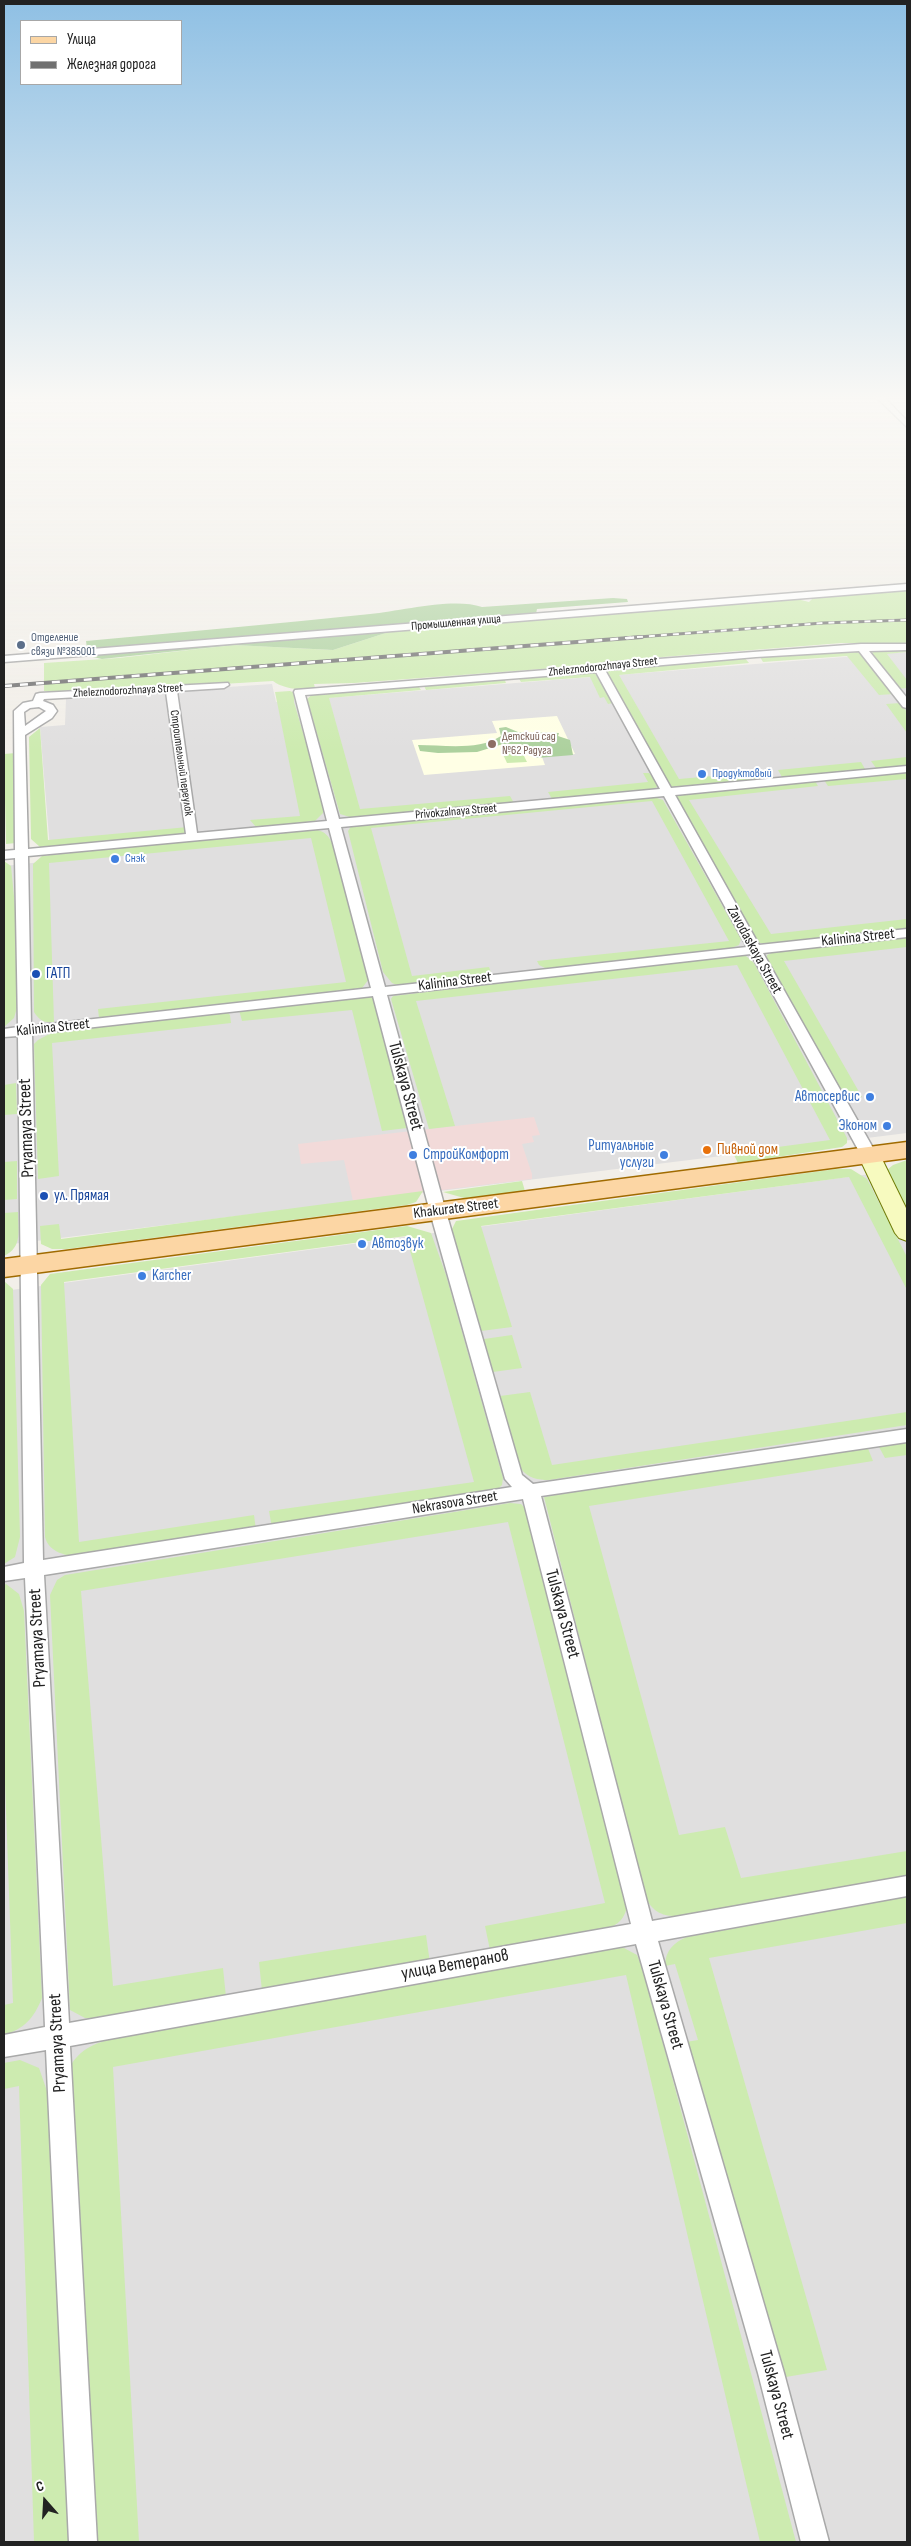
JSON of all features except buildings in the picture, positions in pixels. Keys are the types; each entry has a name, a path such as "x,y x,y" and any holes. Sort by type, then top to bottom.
{"main road":[{"name":"Khakurate Street","path":"4,1268 907,1150"},
{"name":"Zavodaskaya Street","path":"869,1155 907,1233"}],"street":[{"name":"Промышленная улица","path":"4,659 907,586"},
{"name":"Zheleznodorozhnaya Street","path":"299,692 861,647 907,647"},
{"path":"861,647 907,706"},
{"name":"Zavodaskaya Street","path":"599,669 869,1155"},
{"name":"Zheleznodorozhnaya Street","path":"37,704 40,696 224,685"},
{"name":"Строительный переулок","path":"171,689 192,837"},
{"name":"Tulskaya Street","path":"299,692 336,823 438,1212 514,1478 530,1491 644,1932 771,2373 815,2542"},
{"path":"21,733 48,716 52,711 49,706 37,704"},
{"name":"Pryamaya Street","path":"37,704 22,708 19,711 21,733 21,853 26,1031 24,1047 30,1265 34,1569 84,2542"},
{"name":"Privokzalnaya Street","path":"4,854 907,769"},
{"name":"Kalinina Street","path":"4,1033 907,933"},
{"name":"Nekrasova Street","path":"4,1574 530,1491 907,1435"},
{"name":"улица Ветеранов","path":"4,2046 907,1886"}],"shaded area":[{"path":"907,652 907,1133 4,1245 4,866 51,861 40,727 65,725 66,698 272,684 276,702"},
{"name":"Детский сад №62 Радуга","path":"557,716 575,754 542,757 545,765 424,775 412,740 497,733 492,721"},
{"name":"СтройКомфорт","path":"534,1117 540,1135 532,1136 534,1142 522,1144 532,1179 353,1201 344,1160 301,1164 298,1144"},
{"path":"907,1169 907,2542 4,2542 4,1291"}],"green space":[{"path":"907,590 907,643 842,643 624,660 582,666 354,683 314,684 315,688 305,689 288,688 273,681 87,692 44,691 44,663 118,658 234,645 333,650 395,630 797,599 809,602 813,598 825,595"},
{"path":"613,598 627,599 628,602 537,609 535,619 395,630 333,650 234,645 102,659 88,656 86,641 370,614 442,604 457,603 482,607"},
{"path":"882,648 907,648 907,652 887,654 907,680 907,688 898,689 872,655 873,651"},
{"path":"854,650 862,655 894,694 879,695 847,656 763,662 760,657"},
{"path":"744,657 749,663 619,675 679,779 770,771 774,778 670,787 604,672 605,670"},
{"path":"594,672 613,703 608,704 604,697 600,698 590,677 521,682 518,677"},
{"path":"504,678 506,683 426,690 423,684"},
{"path":"417,684 421,690 329,698 360,809 510,796 514,803 353,818 340,814 307,699 315,692"},
{"path":"290,691 295,693 294,702 323,801 323,813 315,821 256,827 250,820 300,816 275,692"},
{"path":"900,703 907,712 907,733 886,704"},
{"path":"506,727 518,732 559,733 558,736 570,740 573,755 537,758 521,744 503,744 477,752 438,753 420,751 418,745 461,746 482,744 501,736 499,728"},
{"path":"40,728 48,840 188,827 187,832 49,848 40,847 31,839 29,737"},
{"path":"520,748 527,762 507,763 501,750"},
{"path":"16,753 16,843 6,844 4,754"},
{"path":"907,757 907,765 876,768 871,761"},
{"path":"861,762 865,769 782,777 778,770"},
{"path":"643,773 649,773 658,784 657,787 653,789 552,799 548,792 648,782"},
{"path":"907,773 907,779 828,786 824,780"},
{"path":"815,781 818,786 689,800 771,934 907,919 907,930 768,945 757,942 674,796"},
{"path":"654,797 663,800 741,939 739,945 726,950 547,969 539,965 537,961 729,941 652,801 371,828 412,976 489,967 492,975 397,985 392,983 383,972 348,831 352,825"},
{"path":"313,829 322,831 335,850 369,979 362,988 99,1018 98,1009 346,982 311,838 49,863 54,1022 42,1021 38,1018 34,1012 33,864 42,856"},
{"path":"4,861 11,866 17,927 18,1004 14,1018 4,1027"},
{"path":"907,936 907,947 784,961 862,1097 845,1099 767,959 767,955 776,951"},
{"path":"740,955 746,956 754,963 847,1138 847,1143 842,1147 738,1163 733,1153 830,1140 737,965 416,1001 455,1126 429,1129 391,999 393,996"},
{"path":"372,997 377,1002 407,1128 382,1131 352,1010 242,1021 239,1010"},
{"path":"227,1012 230,1015 231,1023 52,1043 59,1176 38,1179 34,1044 38,1040 55,1031"},
{"path":"16,1083 17,1114 4,1115 4,1085"},
{"path":"907,1160 907,1216 886,1175 887,1170 893,1165"},
{"path":"17,1161 17,1199 4,1200 4,1162"},
{"path":"836,1169 851,1169 867,1179 907,1257 907,1290 849,1177 481,1226 512,1327 481,1331 452,1229 456,1221"},
{"path":"522,1181 525,1191 464,1198 443,1192"},
{"path":"423,1191 416,1202 407,1205 67,1249 52,1249 41,1244 40,1226 59,1224 61,1239"},
{"path":"18,1212 19,1231 17,1243 4,1256 4,1213"},
{"path":"407,1226 431,1233 446,1275 503,1478 502,1485 498,1489 272,1528 269,1511 474,1482 406,1236 64,1282 79,1542 254,1515 256,1530 81,1557 59,1553 50,1547 45,1537 41,1285 50,1274"},
{"path":"4,1281 13,1289 20,1537 15,1557 4,1564"},
{"path":"512,1335 522,1368 493,1372 484,1339"},
{"path":"530,1392 552,1465 907,1412 907,1425 545,1480 530,1476 521,1469 500,1396"},
{"path":"907,1440 907,1455 885,1458 878,1445"},
{"path":"867,1446 873,1461 589,1506 679,1835 725,1827 741,1878 907,1851 907,1877 687,1916 673,1916 657,1912 645,1897 544,1497"},
{"path":"510,1503 521,1504 528,1511 627,1907 621,1920 600,1931 490,1950 485,1926 605,1903 508,1522 81,1591 113,1986 223,1968 226,1997 103,2019 85,2018 70,2010 50,1595 57,1580 65,1575"},
{"path":"6,1584 19,1594 24,1611 42,1998 32,2017 23,2026 4,2035 4,2005 13,2003 4,1756 4,1585"},
{"path":"907,1897 907,1923 709,1958 827,2370 780,2378 686,2042 698,2040 675,1964 665,1966 665,1961 674,1944 687,1937"},
{"path":"426,1935 430,1963 262,1991 259,1962"},
{"path":"624,1948 637,1955 644,1972 796,2542 760,2542 626,1975 113,2067 139,2542 97,2542 71,2065 77,2057 93,2045 121,2037 606,1949"},
{"path":"20,2060 39,2068 48,2094 54,2148 69,2542 34,2542 19,2086 4,2089 4,2063"}],"railway":[{"path":"625,638 823,623 907,620"},
{"path":"4,686 642,637"}],"place":[{"name":"Отделение связи №385001","path":"21,645"},
{"name":"Детский сад №62 Радуга","path":"492,744"},
{"name":"Продуктовый","path":"702,774"},
{"name":"Снэк","path":"115,859"},
{"name":"ГАТП","path":"36,974"},
{"name":"Автосервис","path":"870,1097"},
{"name":"Эконом","path":"887,1126"},
{"name":"Пивной дом","path":"707,1150"},
{"name":"СтройКомфорт","path":"413,1155"},
{"name":"Ритуальные услуги","path":"664,1155"},
{"name":"ул. Прямая","path":"44,1196"},
{"name":"Автозвук","path":"362,1244"},
{"name":"Karcher","path":"142,1276"}]}
